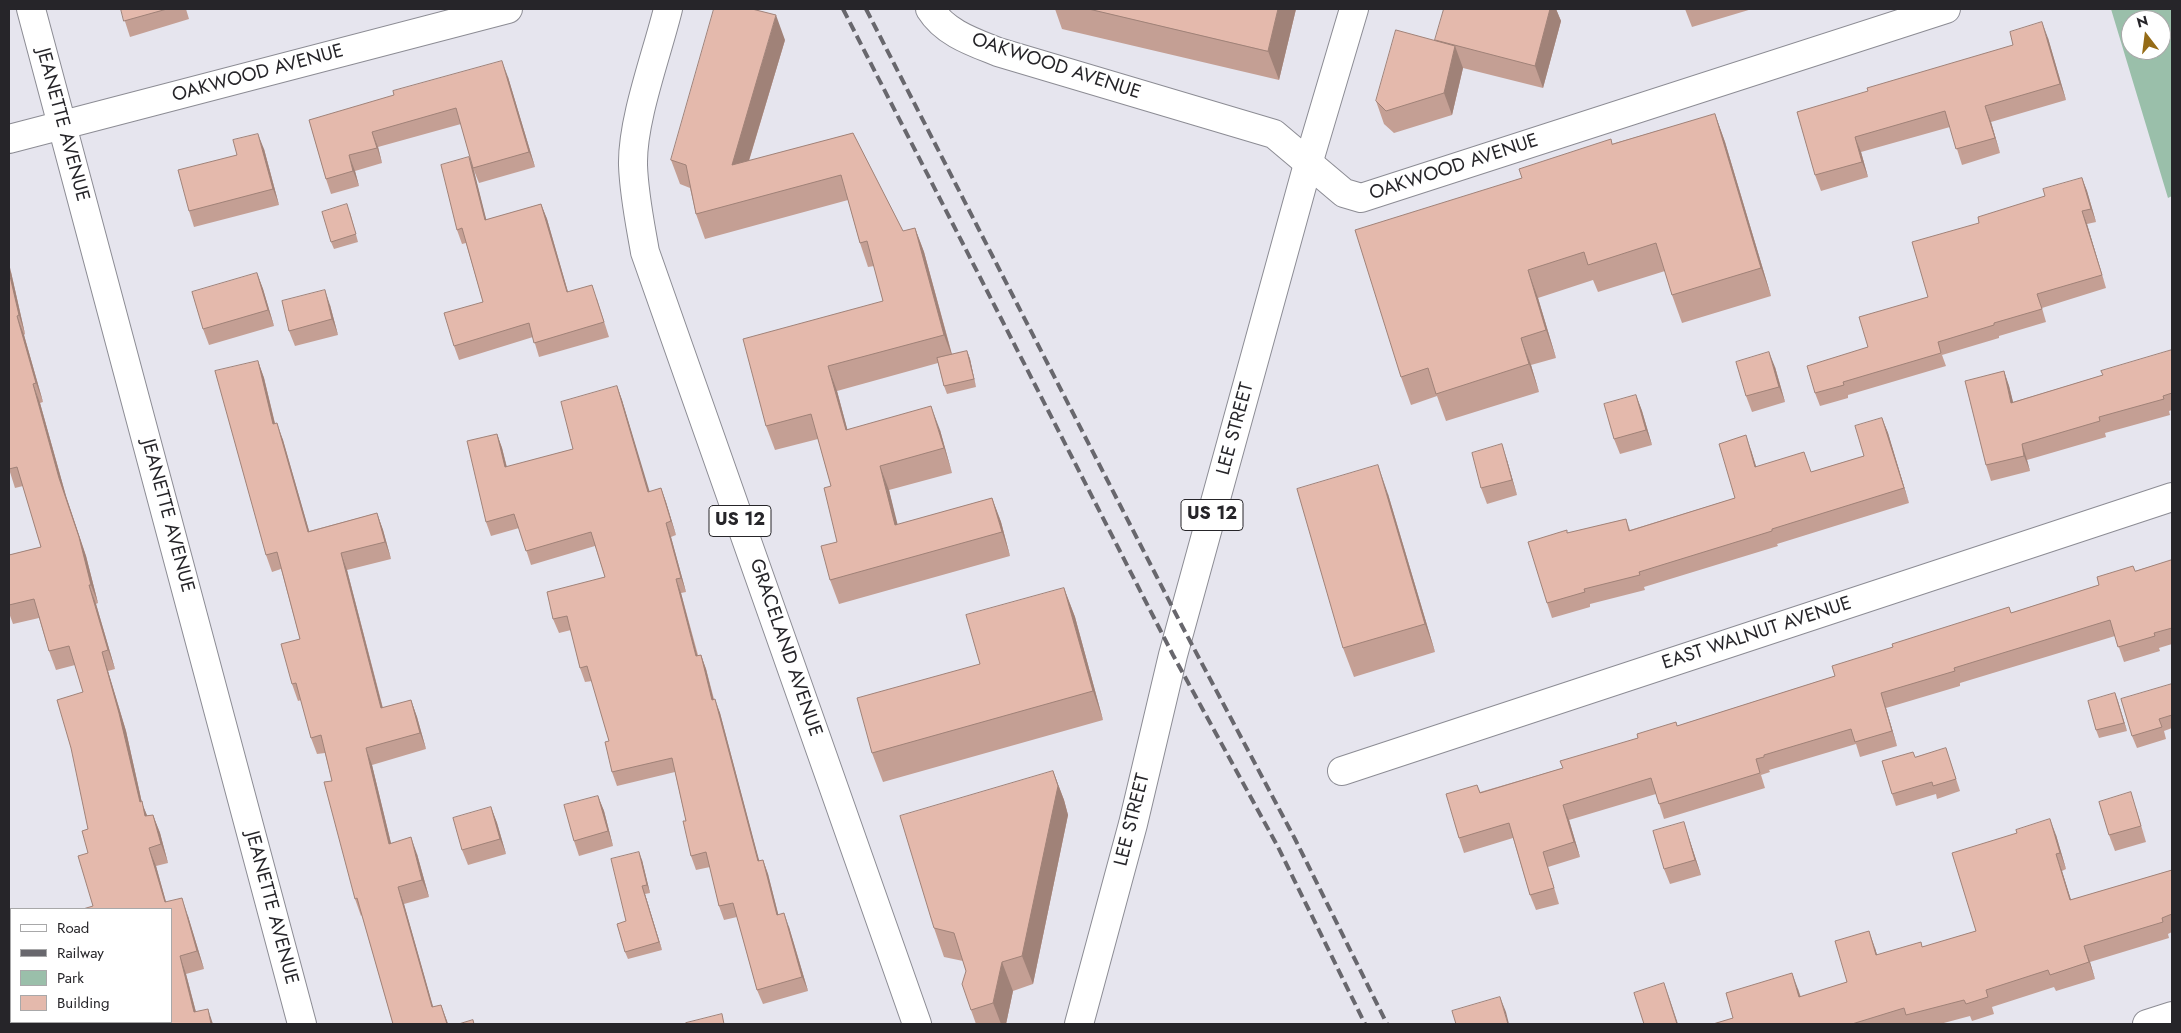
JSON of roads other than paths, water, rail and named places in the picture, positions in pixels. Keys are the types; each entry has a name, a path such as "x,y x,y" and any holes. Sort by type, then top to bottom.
{"street":[{"name":"JEANETTE AVENUE","path":"31,9 302,1024"},
{"name":"OAKWOOD AVENUE","path":"9,139 508,9"},
{"name":"GRACELAND AVENUE","path":"668,9 636,131 634,156 636,206 646,252 918,1024"},
{"name":"OAKWOOD AVENUE","path":"930,9 947,28 971,41 998,52 1274,134 1344,193 1361,198 1946,9"},
{"name":"LEE STREET","path":"1079,1024 1133,824 1174,655 1308,164 1354,9"},
{"name":"EAST WALNUT AVENUE","path":"1342,770 2172,497"},
{"path":"2147,1024 2172,1016"}],"railway":[{"path":"843,9 1173,655 1278,847 1365,1024"},
{"path":"866,9 1182,626 1295,839 1387,1024"}]}
